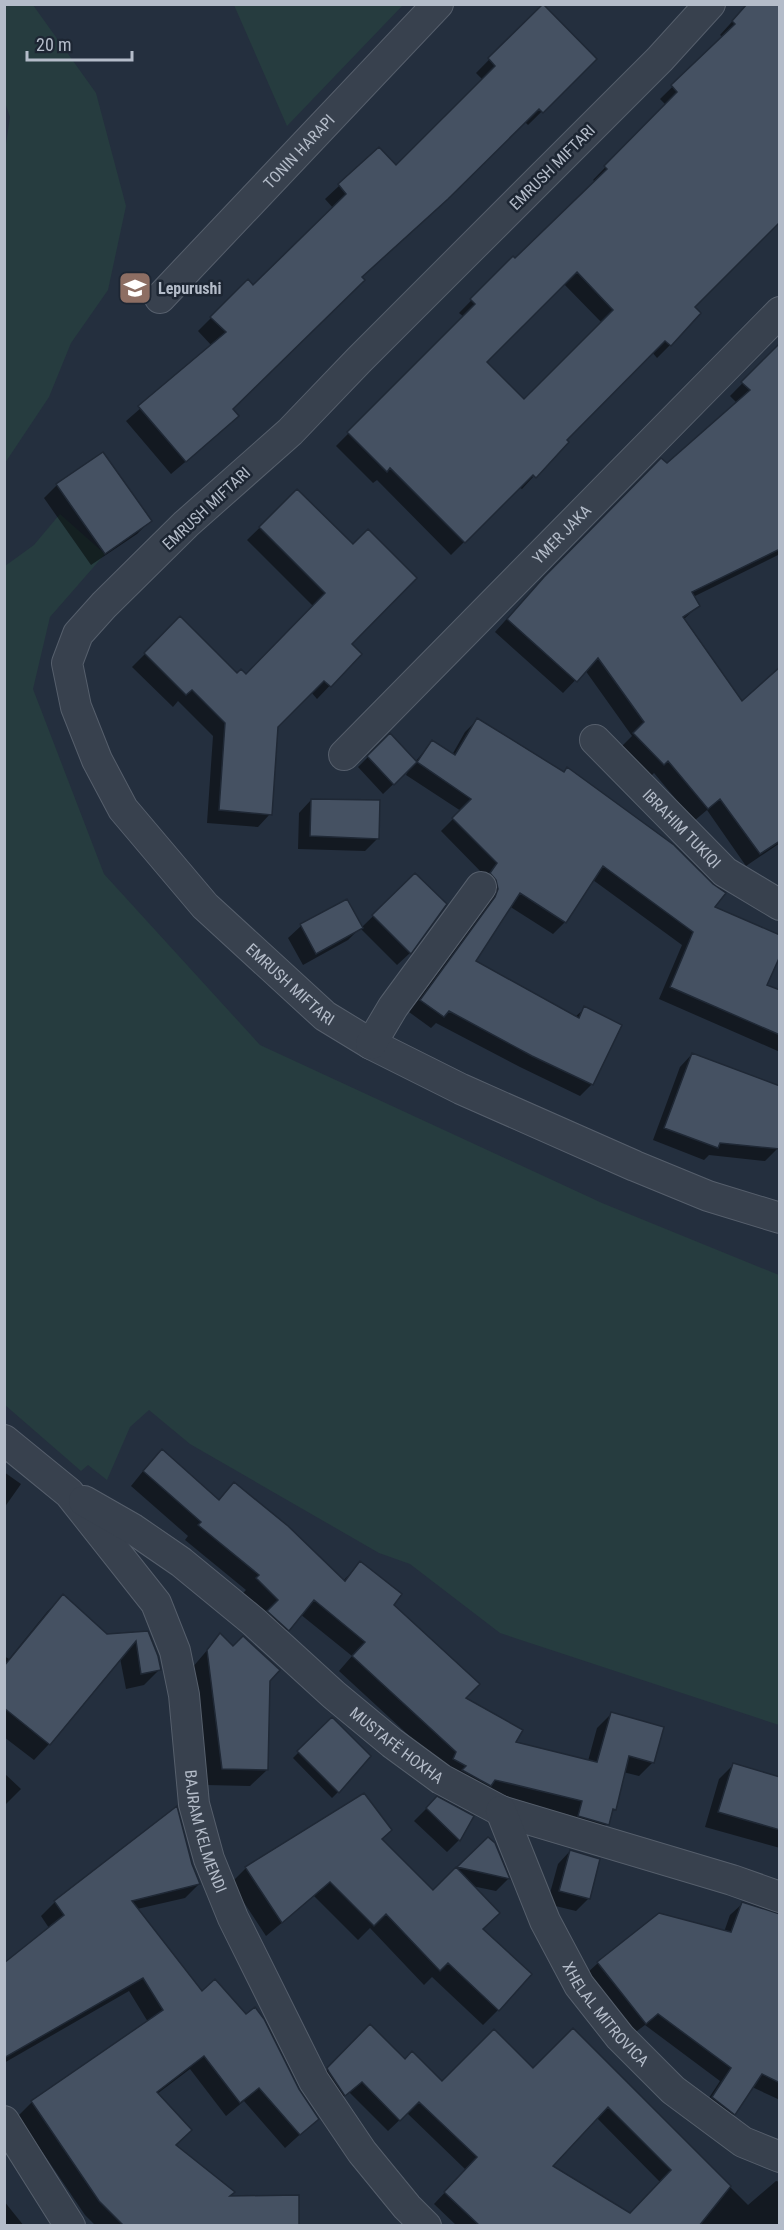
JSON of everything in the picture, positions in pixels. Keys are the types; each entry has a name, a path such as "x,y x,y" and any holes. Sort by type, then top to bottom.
{"street":[{"name":"TONIN HARAPI","path":"160,298 438,4"},
{"name":"EMRUSH MIFTARI","path":"710,4 660,59 290,432 186,524 104,605 78,634 66,663 76,707 84,728 123,809 205,906 325,1016 371,1044 461,1089 708,1196 779,1218"},
{"name":"YMER JAKA","path":"344,755 780,312"},
{"name":"IBRAHIM TUKIQI","path":"595,740 725,872 780,905"},
{"path":"371,1044 393,1007 481,887"},
{"name":"BAJRAM KELMENDI","path":"4,1440 69,1493 156,1604 175,1651 184,1695 194,1804 210,1858 238,1928 314,2080 362,2152 407,2207 426,2226"},
{"name":"MUSTAFË HOXHA","path":"69,1493 133,1529 181,1562 254,1622 334,1695 392,1743 441,1779 501,1812 732,1880 780,1897"},
{"name":"XHELAL MITROVICA","path":"501,1812 545,1921 579,1985 620,2037 674,2090 743,2142 780,2157"},
{"path":"4,2121 70,2226"}],"green space":[{"path":"5,4 33,5 96,93 126,206 108,290 71,343 49,397 5,463 4,157 10,117 4,100"},
{"path":"234,5 403,5 287,126"},
{"path":"60,514 105,554 50,617 33,689 104,874 260,1045 602,1203 779,1275 779,1725 500,1633 410,1564 379,1553 190,1444 149,1410 130,1427 107,1480 88,1465 81,1471 5,1405 5,566 34,545"}],"building":[{"path":"543,4 597,59 543,113 539,109 448,199 362,277 365,280 233,409 239,416 186,462 138,406 226,332 210,317 248,279 253,285 346,194 338,184 379,147 396,165 495,66 488,58"},
{"path":"747,4 780,4 780,222 695,307 701,313 671,346 665,341 567,440 569,442 536,478 533,475 465,543 390,468 387,472 347,432 475,304 470,299 607,169 604,166 677,92 671,85 735,24 732,21","holes":["577,272 613,310 524,399 487,362"]},
{"path":"780,343 780,549 692,592 700,606 683,617 742,701 780,667 780,841 760,854 720,799 708,809 668,761 664,765 633,733 644,722 598,658 577,682 507,619 544,577 661,458 667,463 750,390 741,382"},
{"path":"103,452 152,521 105,554 56,484"},
{"path":"297,489 353,544 368,529 417,578 352,644 362,654 331,687 324,681 278,727 272,815 219,810 225,723 192,690 186,695 144,653 180,616 237,673 241,669 246,674 325,593 259,527"},
{"path":"477,718 564,772 567,767 674,845 713,884 726,893 715,907 780,935 780,956 767,985 780,990 780,1035 670,987 693,932 603,866 566,923 520,893 476,961 579,1018 584,1006 622,1025 593,1085 532,1056 449,1011 444,1017 420,1000 495,897 498,889 496,880 490,873 497,863 452,818 471,799 417,762 432,740 455,755"},
{"path":"390,733 417,762 394,785 367,756"},
{"path":"311,799 380,800 379,839 310,836"},
{"path":"415,873 447,904 411,954 372,915"},
{"path":"347,899 363,928 316,954 300,924"},
{"path":"692,1053 780,1086 780,1149 720,1143 718,1148 664,1128"},
{"path":"162,1449 219,1500 234,1482 288,1526 345,1581 360,1561 402,1594 394,1605 480,1684 466,1698 523,1730 516,1742 597,1762 611,1712 664,1727 654,1763 629,1756 616,1810 613,1809 609,1825 578,1816 582,1801 495,1780 491,1786 462,1770 466,1766 453,1759 456,1752 352,1656 365,1642 314,1600 289,1631 267,1611 278,1600 256,1578 259,1575 198,1525 201,1522 143,1471"},
{"path":"63,1594 107,1634 148,1631 161,1670 141,1674 136,1641 50,1745 4,1708 4,1666"},
{"path":"220,1633 233,1646 243,1636 280,1670 270,1681 268,1770 222,1769 207,1650"},
{"path":"332,1717 371,1756 339,1793 297,1751"},
{"path":"733,1763 780,1777 780,1830 718,1812"},
{"path":"364,1793 392,1830 382,1839 433,1890 456,1867 500,1913 483,1929 532,1974 499,2011 448,1963 440,1971 386,1914 374,1926 330,1882 282,1923 245,1867"},
{"path":"437,1796 474,1816 460,1841 426,1808"},
{"path":"177,1806 192,1864 200,1884 132,1901 202,1991 215,1979 246,2014 255,2007 264,2019 299,2089 319,2119 300,2135 259,2088 240,2103 204,2056 157,2092 192,2130 176,2145 235,2192 230,2196 299,2195 299,2226 124,2226 99,2201 31,2101 163,2010 143,1978 4,2058 4,1963 64,1915 54,1901"},
{"path":"488,1837 495,1843 510,1879 457,1867"},
{"path":"570,1850 600,1859 590,1899 559,1891"},
{"path":"742,1902 780,1914 780,2083 762,2074 735,2115 712,2097 731,2068 658,2014 646,2024 597,1962 659,1913 731,1932"},
{"path":"370,2024 405,2059 412,2051 442,2081 494,2029 533,2068 573,2028 731,2186 699,2226 480,2226 444,2192 477,2157 419,2102 400,2121 362,2082 345,2096 327,2068","holes":["608,2107 671,2170 630,2213 553,2166"]}],"place":[{"name":"Lepurushi","path":"135,288"}]}
